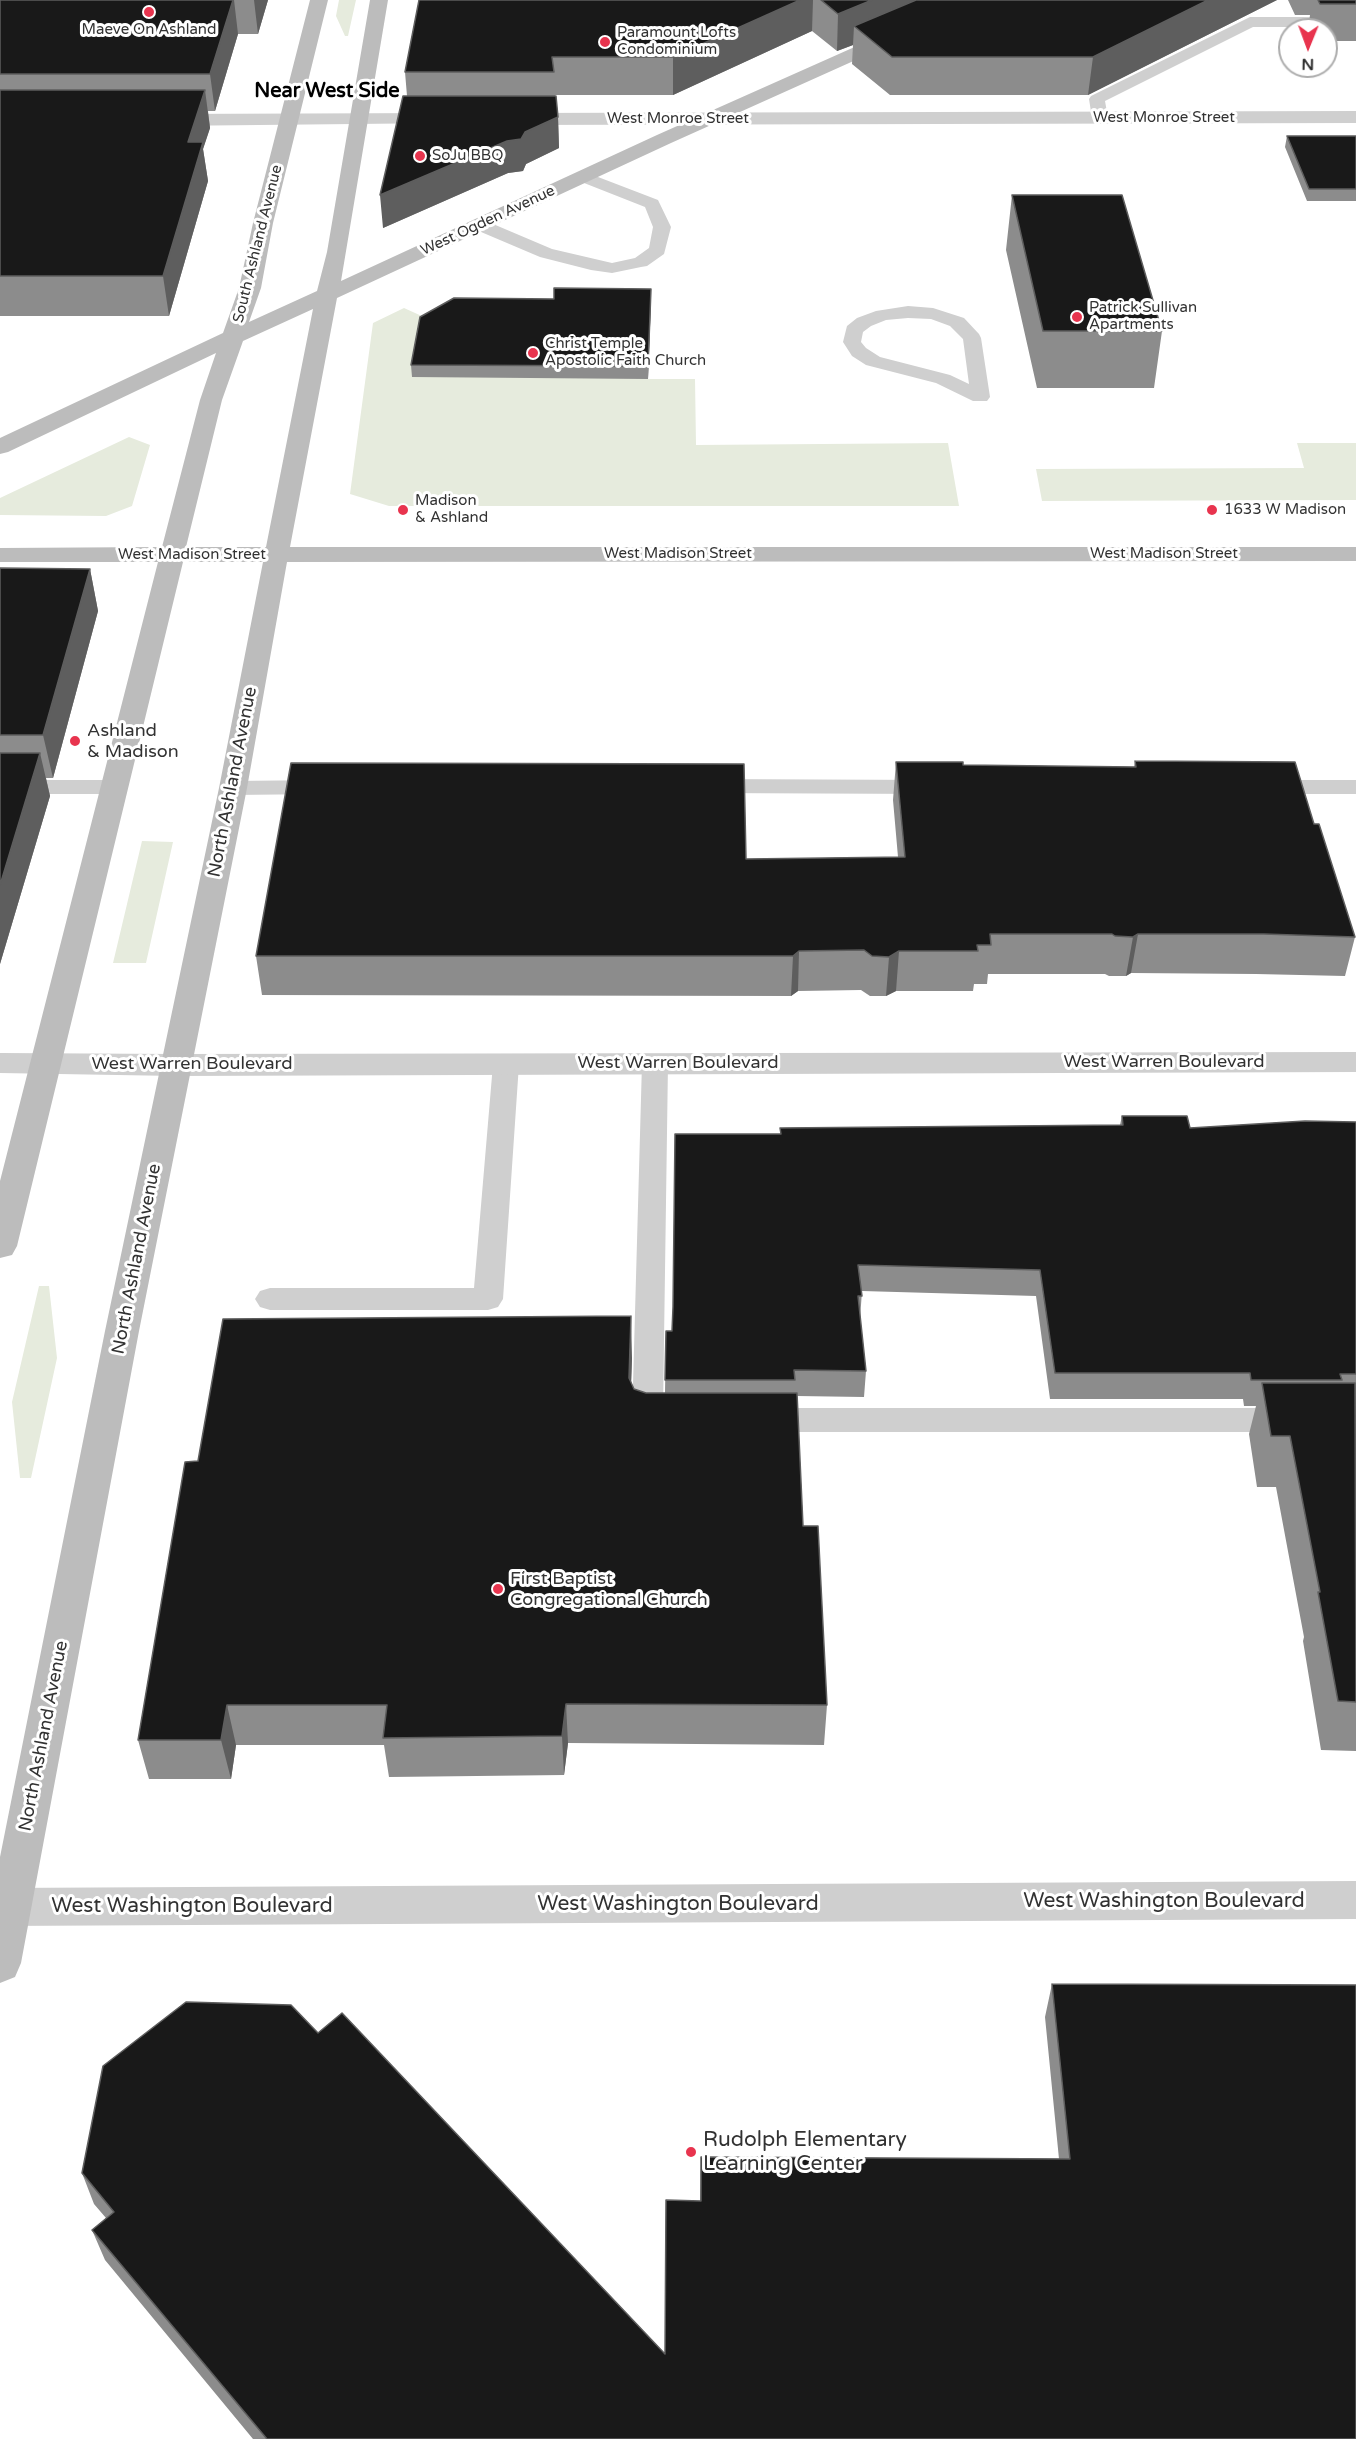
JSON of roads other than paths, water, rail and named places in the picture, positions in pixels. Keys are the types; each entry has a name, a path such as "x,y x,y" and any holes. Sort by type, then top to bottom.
{"main road":[{"name":"South Ashland Avenue","path":"173,555 211,400 250,288 263,223 320,0"},
{"path":"276,555 282,513 337,252 379,0"},
{"name":"West Ogden Avenue","path":"0,447 235,336 708,119 904,32"},
{"name":"West Madison Street","path":"0,555 1356,554"},
{"path":"0,1246 173,555"},
{"name":"North Ashland Avenue","path":"0,1963 5,1906 189,1008 276,555"}],"street":[{"name":"West Monroe Street","path":"497,119 1356,117"},
{"path":"149,120 462,119"},
{"name":"West Warren Boulevard","path":"0,1063 176,1065 1356,1062"},
{"name":"West Washington Boulevard","path":"5,1906 1356,1900"}],"lane":[{"path":"1100,118 1097,99 1258,16 1356,22"},
{"path":"480,225 546,253 591,265 612,267 641,262 658,250 662,227 652,204 585,177"},
{"path":"908,312 933,314 957,322 972,338 980,397 943,379 873,361 859,352 852,342 854,330 864,322 883,315 908,312"},
{"path":"685,786 953,786"},
{"path":"0,787 115,787"},
{"path":"233,788 350,787"},
{"path":"1247,787 1356,787"},
{"path":"655,1063 647,1420 682,1420"},
{"path":"270,1299 488,1299 506,1064"},
{"path":"729,1420 1356,1419"}],"place":[{"name":"Maeve On Ashland","path":"149,12"},
{"name":"Paramount Lofts Condominium","path":"605,42"},
{"name":"SoJu BBQ","path":"420,156"},
{"name":"Patrick Sullivan Apartments","path":"1077,317"},
{"name":"Christ Temple Apostolic Faith Church","path":"533,353"},
{"name":"Madison & Ashland","path":"403,510"},
{"name":"1633 W Madison","path":"1212,510"},
{"name":"Ashland & Madison","path":"75,741"},
{"name":"First Baptist Congregational Church","path":"498,1589"},
{"name":"Rudolph Elementary Learning Center","path":"691,2152"}],"district":[{"name":"Near West Side","path":"327,92"}]}
